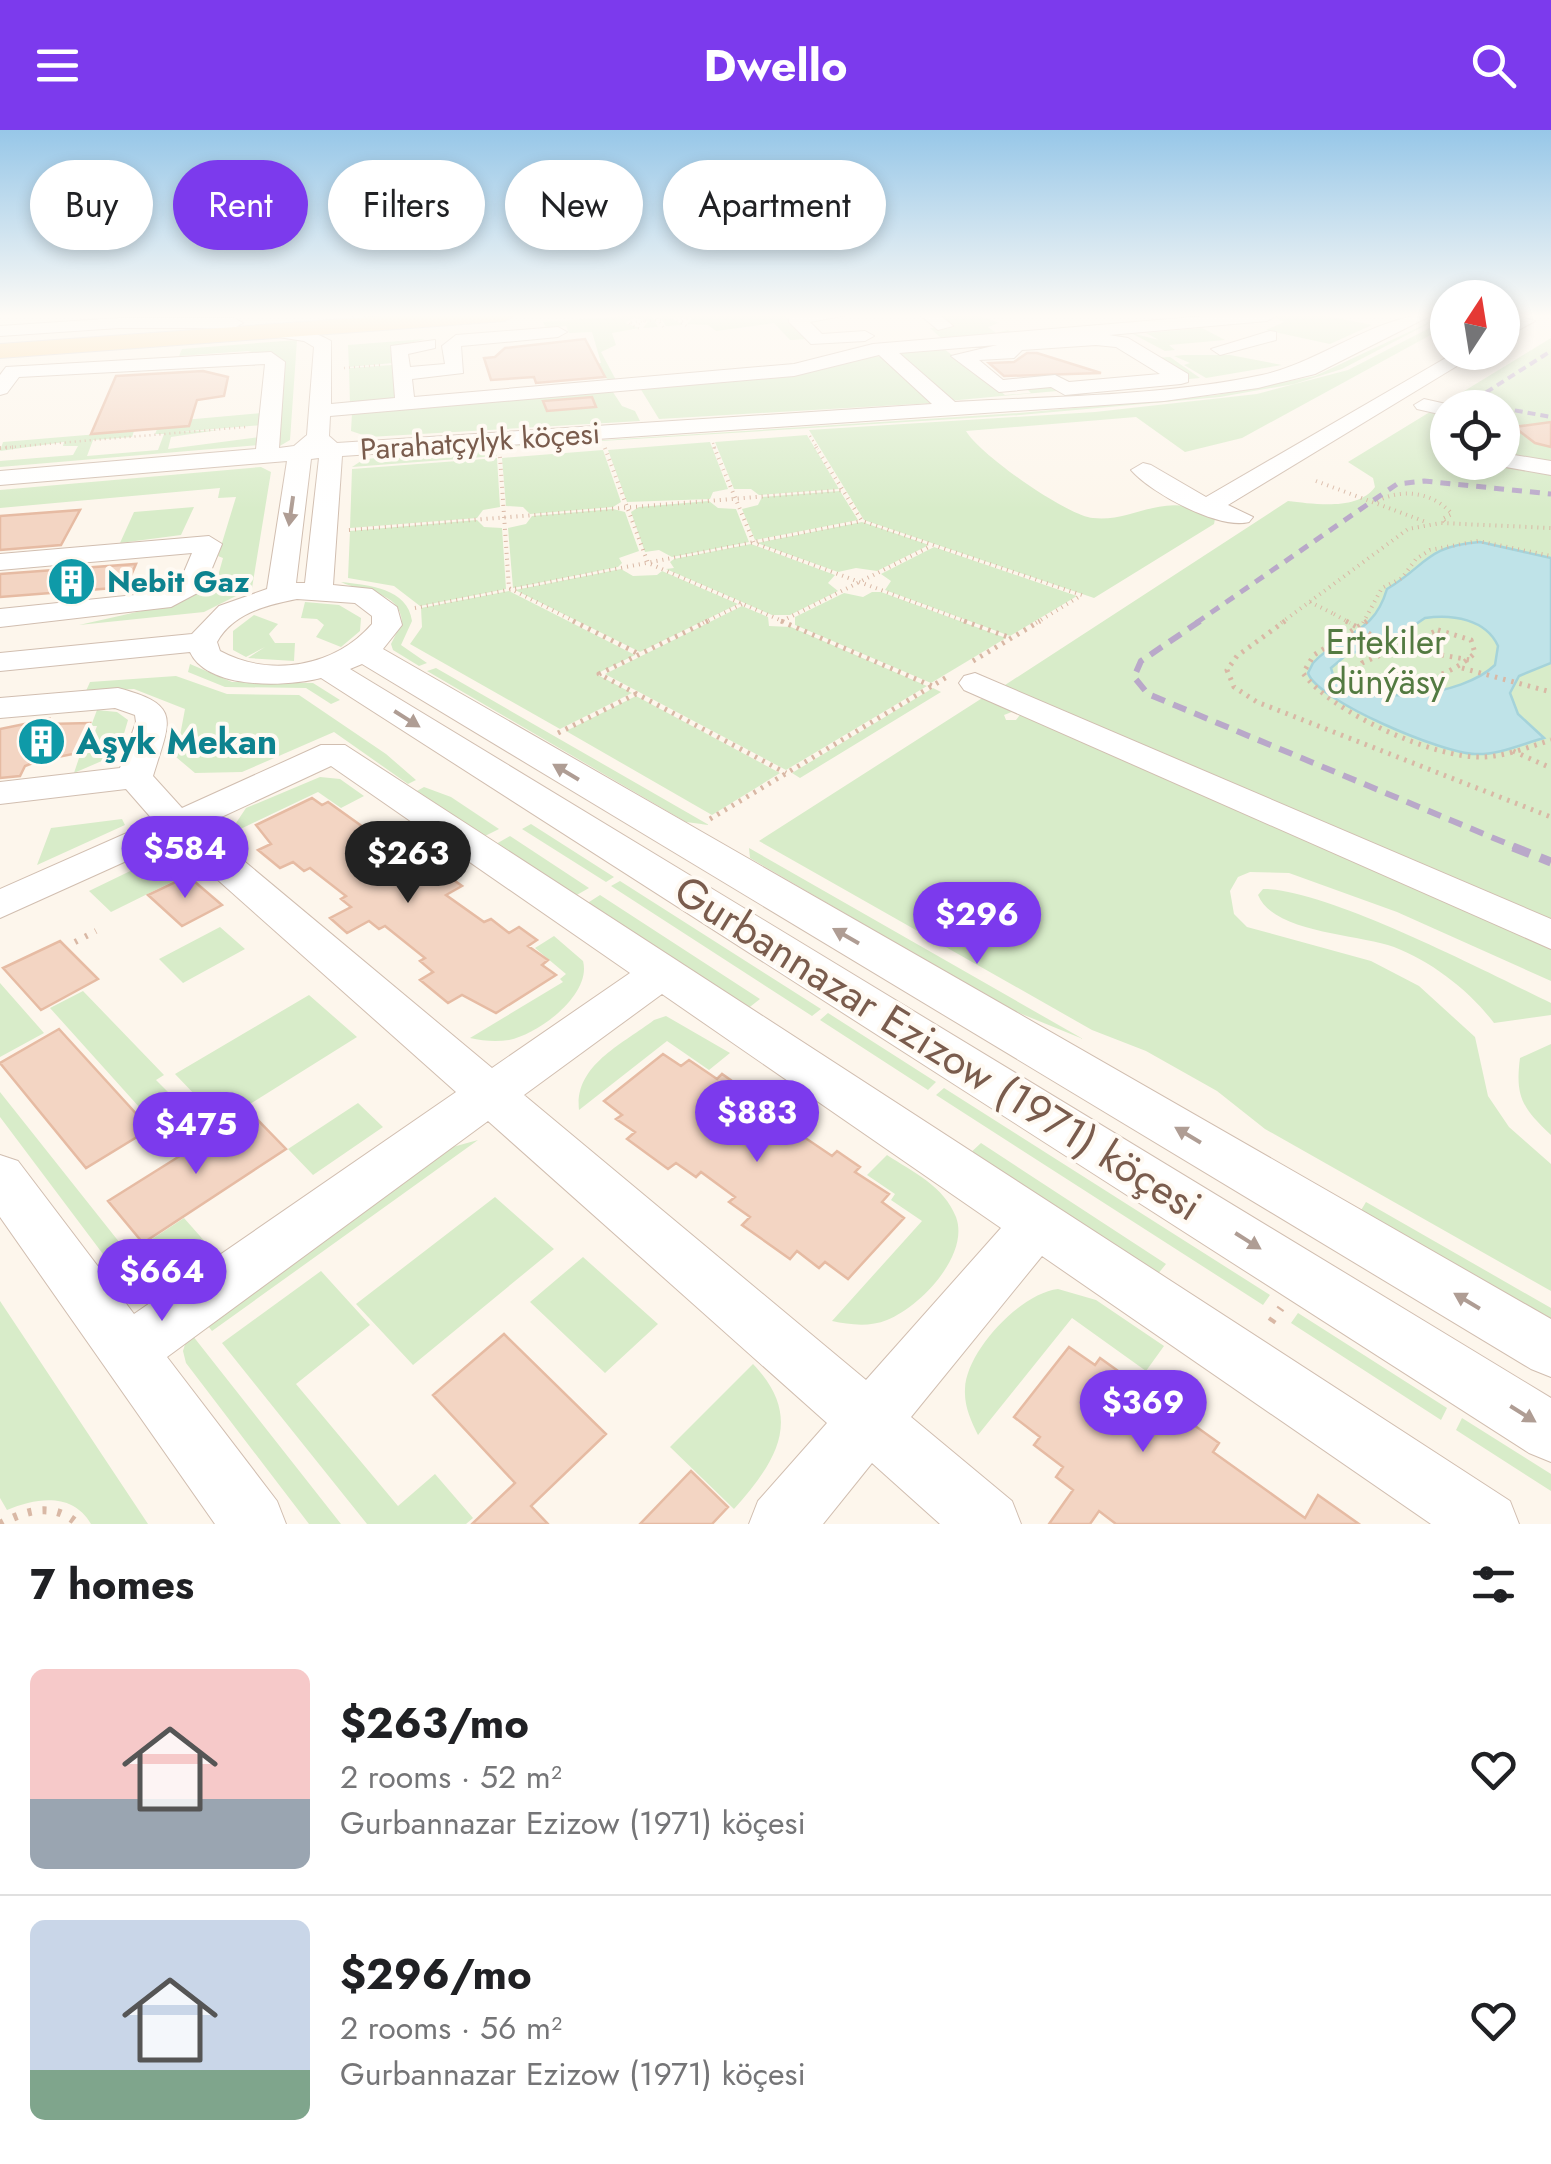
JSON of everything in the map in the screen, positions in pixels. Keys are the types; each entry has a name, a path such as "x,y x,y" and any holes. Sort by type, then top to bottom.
{"street":[{"path":"267,455 273,379"},
{"path":"318,590 317,438 321,379"},
{"path":"402,379 405,404"},
{"path":"317,438 405,404 693,379"},
{"path":"918,379 952,411"},
{"path":"990,379 998,386 1055,381 1065,388 1169,379"},
{"name":"Parahatçylyk köçesi","path":"0,478 267,455 317,438 654,429 952,411 1130,399 1273,379"},
{"path":"1206,507 1425,379"},
{"path":"627,385 654,429"},
{"path":"1424,404 1430,406"},
{"path":"280,594 317,438"},
{"path":"1520,463 1551,468"},
{"path":"1143,470 1172,491 1240,517"},
{"path":"0,562 210,544 193,584 161,601 0,618"},
{"path":"318,590 362,595 386,613 387,625 379,638 344,659 295,673 240,672 206,656 202,642 216,620 280,594 318,590"},
{"path":"0,662 202,642"},
{"name":"Gurbannazar Ezizow (1971) köçesi","path":"344,659 1551,1350"},
{"name":"Gurbannazar Ezizow (1971) köçesi","path":"344,659 941,1048 1551,1432"},
{"path":"962,675 1551,934"},
{"path":"0,708 94,698 138,703 150,710 153,722 135,777"},
{"path":"0,905 333,752 1487,1524"},
{"path":"0,793 135,777"},
{"path":"135,777 177,824 989,1524"},
{"path":"128,1351 662,972"},
{"path":"0,1176 254,1524"},
{"path":"781,1524 1038,1223"}],"path":[{"path":"0,448 269,425"},
{"path":"806,430 862,521"},
{"path":"710,436 753,542 1011,638"},
{"path":"602,442 648,562 932,686"},
{"path":"499,449 511,589"},
{"path":"1316,481 1377,501 1429,524"},
{"path":"346,530 842,490"},
{"path":"1377,501 1401,493 1426,496 1446,504 1452,514 1442,520 1446,523"},
{"path":"415,608 862,521 1082,595 1011,638 962,675 932,686 710,819"},
{"path":"1551,528 1446,523 1429,524 1394,536 1231,662 1227,675 1240,692 1268,708 1551,817"},
{"path":"1551,556 1478,541 1424,552 1404,576 1382,588 1368,620 1314,655 1303,673 1307,684 1329,700 1453,754 1476,758 1551,740"},
{"path":"782,621 933,545"},
{"path":"511,589 639,654"},
{"path":"1308,602 1402,649 1470,660"},
{"path":"742,604 599,674 786,774"},
{"path":"1462,668 1476,649 1472,640 1435,630 1402,649 1362,663 1352,676 1374,685 1462,668 1551,692"},
{"path":"558,733 636,694"},
{"path":"1513,752 1551,768"},
{"path":"75,942 96,931"},
{"path":"1272,1322 1284,1302"},
{"path":"0,1524 35,1510 56,1510 78,1524"}],"green space":[{"path":"280,379 294,379 290,440 278,447"},
{"path":"349,379 394,379 396,401 350,404"},
{"path":"703,379 907,379 933,403 659,419 640,388"},
{"path":"923,379 984,379 1005,395 1031,393 1024,386 1188,379 948,401"},
{"path":"1310,379 1220,397 1020,415 360,456 1019,413 1217,395"},
{"path":"1314,379 1350,379 1242,438 1185,452 1136,417 966,431 1005,468 1081,515 1109,518 1182,506 1215,519 1214,524 1094,598 864,520 809,430 1095,412 1257,394"},
{"name":"Ertekiler dünýäsy","path":"1484,379 1551,379 1551,927 1002,687 1288,501 1347,503 1375,487 1373,478 1348,462 1430,412 1430,480 1520,480 1520,390 1466,390"},
{"path":"611,389 622,406 635,411 640,421 369,437 351,431 352,413"},
{"path":"262,413 262,425 177,432 218,430 171,437 168,449 260,437 259,445 0,467 0,461 73,455 78,446 63,446 64,442 0,451 3,442 134,431 132,437 93,440 87,456 158,450 164,434 155,434 158,427 139,424"},
{"path":"807,435 839,489 759,495 751,489 734,489 715,442"},
{"path":"710,442 728,489 713,492 710,499 627,502 608,450"},
{"path":"496,450 497,456 352,467 364,459"},
{"path":"603,450 621,502 613,507 530,514 523,507 506,506 502,458"},
{"path":"497,458 500,507 483,510 477,518 350,528 352,469"},
{"path":"261,467 271,472 252,588 204,612 79,625 168,605 216,583 223,558 218,556 236,497 218,498 220,488 0,508 0,490"},
{"path":"840,491 858,520 755,540 742,509 758,505 762,497"},
{"path":"709,501 718,508 736,509 749,542 672,557 659,550 645,552 631,512 639,507"},
{"path":"194,507 181,535 120,543 134,512"},
{"path":"613,509 625,512 639,551 619,558 622,563 618,567 513,588 508,528 526,524 532,516"},
{"path":"477,520 484,527 502,528 506,589 420,606 394,586 348,578 350,531"},
{"path":"862,522 929,545 877,571 856,568 838,572 757,543"},
{"path":"751,544 835,575 828,583 838,591 790,615 772,615 666,569 674,568 670,562 674,559"},
{"path":"934,547 1077,596 1010,636 885,590 891,581 881,574"},
{"path":"621,569 633,576 657,575 662,571 738,604 640,652 515,590"},
{"path":"341,582 385,590 403,601 412,621 401,645 427,663 419,666 393,650 391,644 402,622 395,604 379,594"},
{"path":"509,591 635,655 596,674 632,693 560,729 410,644 422,627 421,608"},
{"path":"872,592 1006,638 931,683 795,625 795,617 844,593 863,597"},
{"path":"305,602 339,605 361,618 360,631 341,647 316,637 324,625 317,619 301,618"},
{"path":"742,606 768,617 769,626 791,627 927,686 786,770 605,674"},
{"path":"254,615 278,624 269,634 275,643 295,643 294,661 248,658 265,647 246,657 233,650 233,631"},
{"path":"190,664 232,682 313,683 340,700 331,704 306,688 225,687 188,672"},
{"path":"436,668 709,825 686,822 427,671"},
{"path":"176,676 227,694 299,695 386,754 416,780 408,784 334,732 242,772 195,773 176,757 185,709 134,689 86,691 90,682"},
{"path":"933,688 941,692 800,778 792,773"},
{"path":"987,695 1019,709 1004,715 1006,720 1016,720 1023,711 1551,944 1551,981 1397,912 1289,873 1250,872 1238,877 1230,891 1234,914 1247,927 1371,961 1419,986 1475,1037 1488,1096 1509,1127 1551,1164 1551,1291 1265,1129 1217,1091 1146,1051 1092,1030 759,841"},
{"path":"636,696 780,773 712,815 566,731"},
{"path":"97,710 117,712 128,720 118,754 74,773 97,726 91,726"},
{"path":"320,777 340,779 364,796 341,808 318,792 228,835 246,808"},
{"path":"424,787 451,797 499,829 485,836 417,791"},
{"path":"122,819 125,825 37,865 51,828"},
{"path":"531,824 614,877 606,882 522,829"},
{"path":"510,836 589,888 575,896 496,844"},
{"path":"749,848 1083,1039 1007,1008 750,858"},
{"path":"155,859 176,863 190,873 111,912 89,891"},
{"path":"620,881 821,1009 812,1016 611,886"},
{"path":"1263,889 1325,902 1407,934 1551,1003 1551,1015 1494,1023 1462,989 1422,960 1394,947 1298,925 1267,908 1258,895"},
{"path":"600,895 760,999 746,1010 586,904"},
{"path":"220,927 245,949 183,983 159,959"},
{"path":"554,936 583,961 584,974 571,999 548,1021 521,1036 499,1041 470,1038 563,982 560,979 566,974 535,948"},
{"path":"0,983 44,1033 0,1057"},
{"path":"83,991 164,1075 156,1080 173,1097 181,1093 194,1106 158,1128 50,1008"},
{"path":"309,995 357,1037 221,1122 175,1074"},
{"path":"828,1013 936,1082 928,1090 820,1020"},
{"path":"666,1016 730,1053 709,1070 667,1041 579,1110 584,1080 592,1068 615,1047"},
{"path":"1551,1044 1551,1135 1527,1109 1519,1082 1520,1058"},
{"path":"944,1088 1270,1295 1263,1305 936,1095"},
{"path":"0,1092 166,1301 149,1303 136,1298 0,1117"},
{"path":"358,1103 383,1127 313,1175 288,1149"},
{"path":"478,1140 212,1331 204,1321 449,1148"},
{"path":"981,1143 1166,1264 1153,1280 967,1156"},
{"path":"887,1155 927,1181 951,1206 958,1232 956,1247 939,1278 900,1313 867,1324 832,1321 922,1221 891,1200 895,1194 867,1175"},
{"path":"495,1197 554,1249 413,1365 356,1304"},
{"path":"1366,1202 1551,1308 1551,1323 1360,1212"},
{"path":"184,1218 207,1244 168,1271 146,1243"},
{"path":"583,1257 658,1324 605,1373 530,1302"},
{"path":"321,1271 370,1325 296,1384 398,1506 435,1474 473,1518 466,1524 367,1524 222,1343"},
{"path":"1058,1289 1096,1300 1164,1346 1146,1371 1072,1318 978,1435 965,1395 975,1358 1013,1312 1043,1293"},
{"path":"0,1301 148,1524 91,1524 74,1507 53,1500 7,1510 0,1498"},
{"path":"1298,1313 1447,1408 1441,1420 1291,1323"},
{"path":"189,1331 341,1524 309,1524 186,1363 183,1351"},
{"path":"753,1364 778,1403 779,1439 762,1474 734,1509 670,1447"},
{"path":"1462,1418 1551,1474 1551,1491 1456,1430"}],"water":[{"path":"1480,542 1551,558 1551,663 1519,676 1510,693 1518,714 1544,738 1493,753 1459,752 1383,724 1316,685 1308,673 1325,652 1374,616 1387,589 1428,558 1462,544","holes":["1425,618 1467,620 1485,630 1498,646 1495,665 1461,684 1416,694 1369,693 1334,678 1331,668 1345,656 1397,637"]}],"building":[{"path":"115,379 228,379 224,396 197,400 189,426 91,434"},
{"path":"535,379 581,379 536,383"},
{"path":"592,397 596,407 547,411 543,401"},
{"path":"1551,422 1551,447 1535,443 1520,432 1520,426"},
{"path":"80,510 61,545 0,550 0,516"},
{"name":"Nebit Gaz","path":"136,564 126,587 0,597 0,574"},
{"name":"Aşyk Mekan","path":"49,719 47,724 90,723 78,753 38,761 25,766 20,776 0,778 0,729"},
{"path":"312,798 322,805 328,802 408,859 417,854 462,886 446,895 484,922 491,919 509,933 519,927 537,940 528,946 548,960 542,965 556,975 496,1013 462,995 448,1003 420,980 433,972 420,961 425,958 385,926 379,929 369,921 347,933 330,918 351,907 341,899 346,896 310,868 304,871 293,862 280,868 258,850 271,844 256,825"},
{"path":"188,876 222,905 182,926 148,895"},
{"path":"60,941 98,979 41,1010 3,968"},
{"path":"59,1029 150,1129 86,1168 0,1063"},
{"path":"663,1054 681,1066 689,1060 717,1079 722,1074 742,1088 737,1092 832,1156 837,1151 860,1167 855,1172 889,1194 882,1202 904,1218 848,1279 825,1262 819,1268 797,1251 790,1259 742,1225 750,1217 729,1202 735,1197 701,1172 696,1177 676,1163 668,1169 627,1139 635,1132 616,1119 622,1115 604,1101"},
{"path":"250,1112 286,1149 143,1243 108,1201"},
{"path":"504,1334 606,1434 531,1506 548,1524 472,1524 515,1483 433,1395"},
{"path":"1069,1347 1095,1365 1100,1358 1139,1386 1148,1374 1185,1400 1177,1413 1219,1443 1213,1452 1305,1518 1318,1495 1359,1524 1116,1524 1099,1511 1090,1524 1049,1524 1073,1490 1056,1477 1063,1467 1034,1445 1040,1437 1014,1417"},
{"path":"691,1471 728,1507 712,1524 640,1524"}],"railway":[{"path":"1490,390 1507,379"},
{"path":"1520,411 1551,417"},
{"path":"1196,623 1397,484 1424,481 1551,494"},
{"path":"1200,621 1141,661 1134,677 1148,694 1520,849"},
{"path":"1513,847 1551,862"}],"place":[{"name":"Nebit Gaz","path":"72,581"},
{"name":"Aşyk Mekan","path":"41,742"}]}
